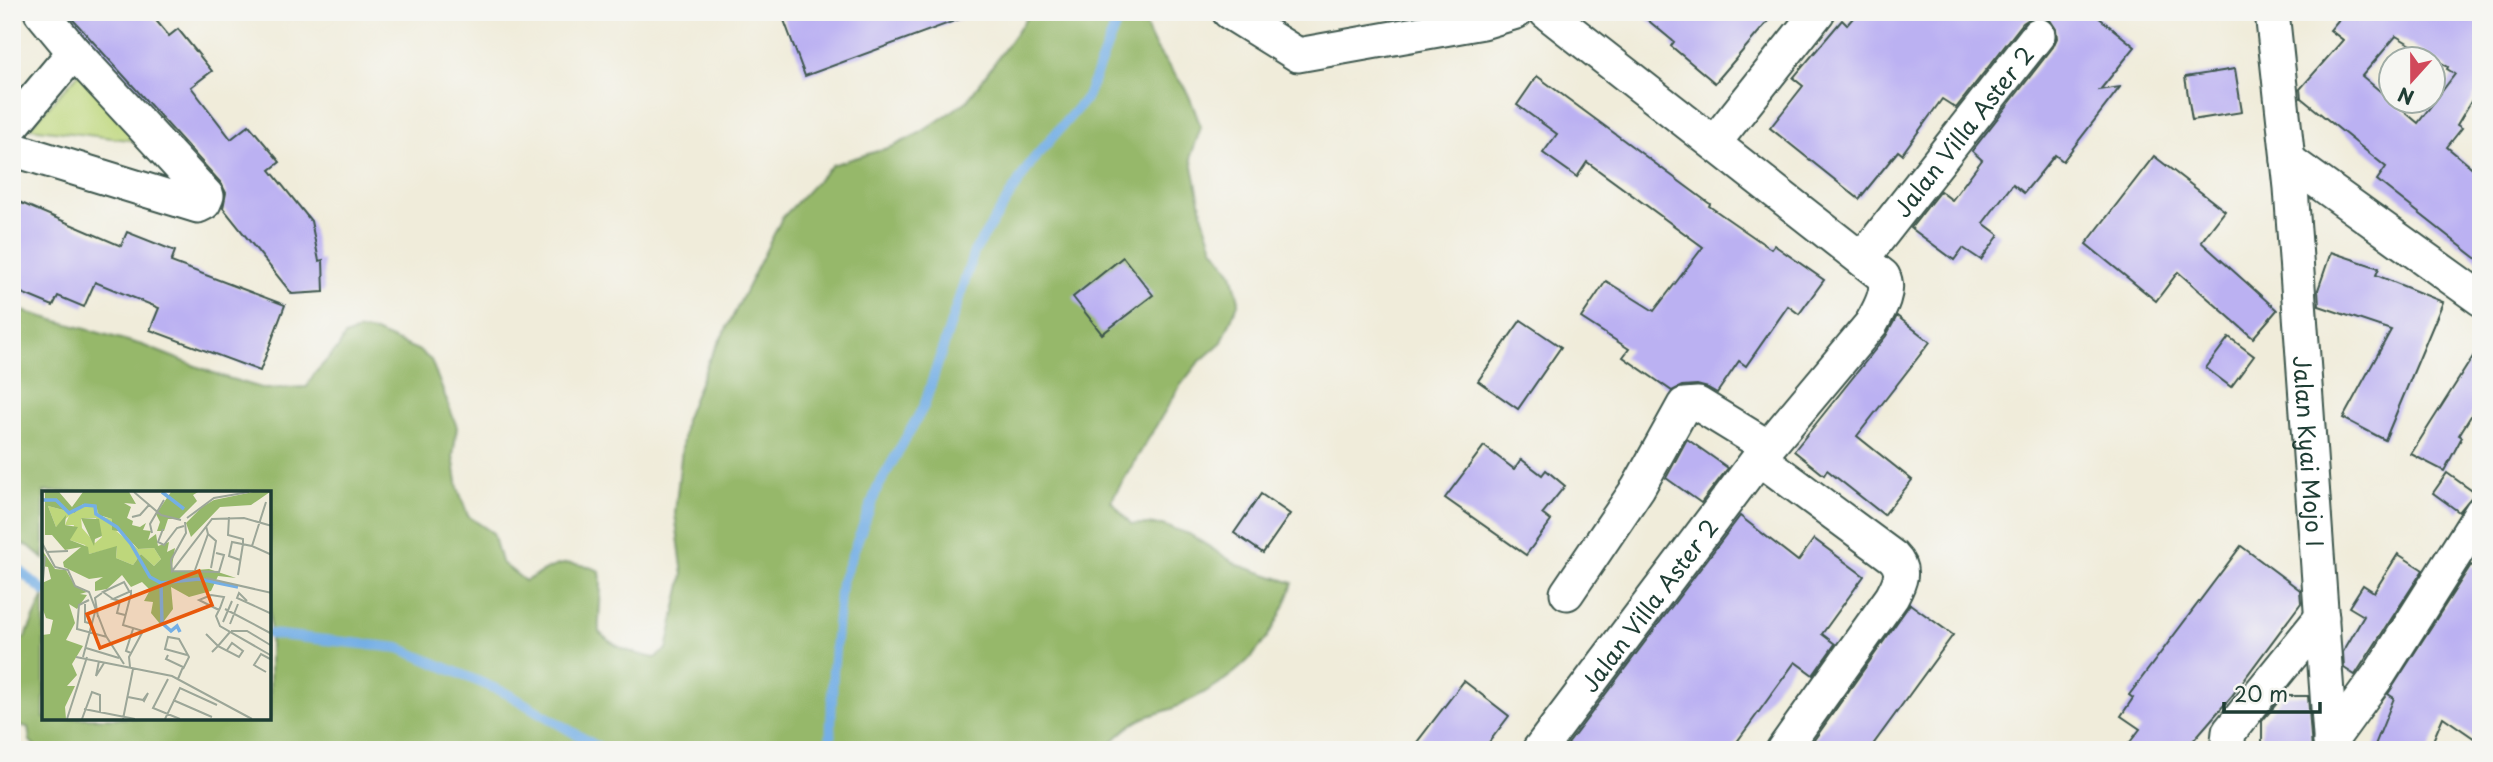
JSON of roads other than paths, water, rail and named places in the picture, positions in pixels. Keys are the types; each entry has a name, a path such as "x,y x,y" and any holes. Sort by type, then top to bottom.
{"street":[{"path":"12,149 198,206 206,200 207,196 74,52 41,12"},
{"path":"1229,12 1298,55 1483,22 1516,12"},
{"name":"Jalan Villa Aster 2","path":"1539,750 1763,453 1878,312 1884,299 1886,282 1883,276 1862,259 1546,12"},
{"path":"1714,143 1818,12"},
{"name":"Jalan Kyai Mojo I","path":"2272,12 2288,160 2330,746"},
{"name":"Jalan Villa Aster 2","path":"1862,259 2038,35"},
{"path":"12,125 74,52"},
{"path":"2288,160 2481,299"},
{"path":"1567,593 1638,488 1684,405 1698,404 1893,557 1900,564 1902,572 1892,597 1783,750"},
{"name":"Jalan Kyai Mojo I","path":"2330,746 2479,520"},
{"path":"2223,744 2322,617"}],"waterway":[{"path":"830,750 833,671 841,584 877,489 924,406 974,252 1032,161 1087,97 1116,24 1110,12"},
{"path":"12,564 42,589"},
{"path":"271,634 399,648 508,694 603,750"}]}
